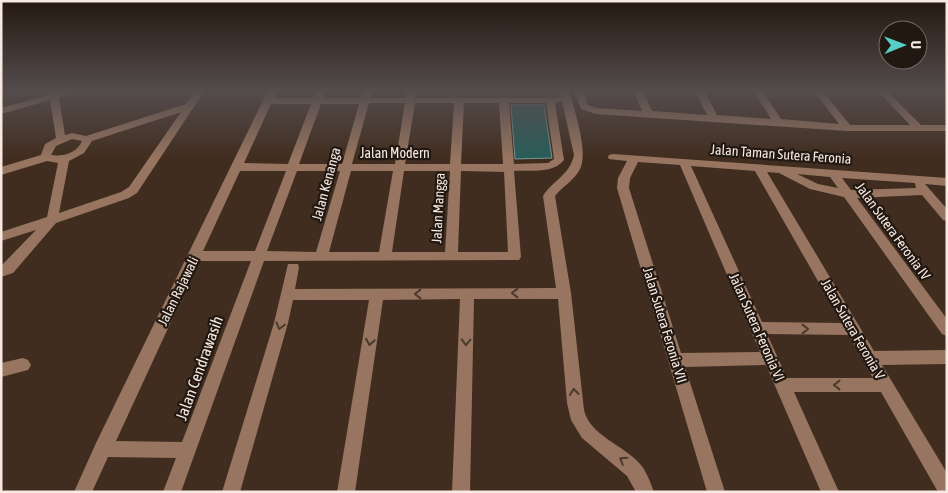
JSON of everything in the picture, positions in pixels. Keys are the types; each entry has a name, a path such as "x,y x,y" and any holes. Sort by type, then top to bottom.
{"street":[{"path":"57,113 61,139"},
{"path":"1,164 46,154 64,158 77,154 86,143 179,113"},
{"path":"1,237 125,195 133,190 186,113"},
{"name":"Jalan Rajawali","path":"83,492 263,113"},
{"name":"Jalan Cendrawasih","path":"172,492 312,113"},
{"name":"Jalan Kenanga","path":"322,256 361,113"},
{"path":"385,256 409,113"},
{"name":"Jalan Mangga","path":"451,257 458,113"},
{"path":"195,256 515,257 505,113"},
{"name":"Jalan Modern","path":"238,167 508,168 551,166 559,160 552,113"},
{"path":"569,113 579,155 578,163 571,176 549,196 564,293 575,403 579,420 591,436 604,448 631,466 639,475 645,492"},
{"path":"631,113 847,128 946,128"},
{"path":"711,113 714,118"},
{"path":"772,113 778,122"},
{"path":"835,113 847,128"},
{"path":"904,113 918,128"},
{"path":"1,171 46,154 53,143 61,139 78,136 86,143"},
{"name":"Jalan Taman Sutera Feronia","path":"613,157 947,182"},
{"path":"1,272 8,269 52,220 64,158"},
{"name":"Jalan Sutera Feronia VII","path":"634,159 624,178 623,188 716,492"},
{"name":"Jalan Sutera Feronia VI","path":"684,162 830,492"},
{"name":"Jalan Sutera Feronia V","path":"759,168 947,490"},
{"path":"780,169 802,183 848,195 924,191"},
{"name":"Jalan Sutera Feronia IV","path":"833,173 947,330"},
{"path":"915,179 947,217"},
{"path":"231,492 282,323 294,268"},
{"path":"461,492 467,293"},
{"path":"287,295 564,293"},
{"path":"346,492 377,294"},
{"path":"758,328 853,329"},
{"path":"870,358 947,357"},
{"path":"676,360 771,358"},
{"path":"1,370 23,365"},
{"path":"782,385 886,385"},
{"path":"102,449 187,450"}],"building":[{"path":"512,113 545,113 552,158 515,159"}]}
